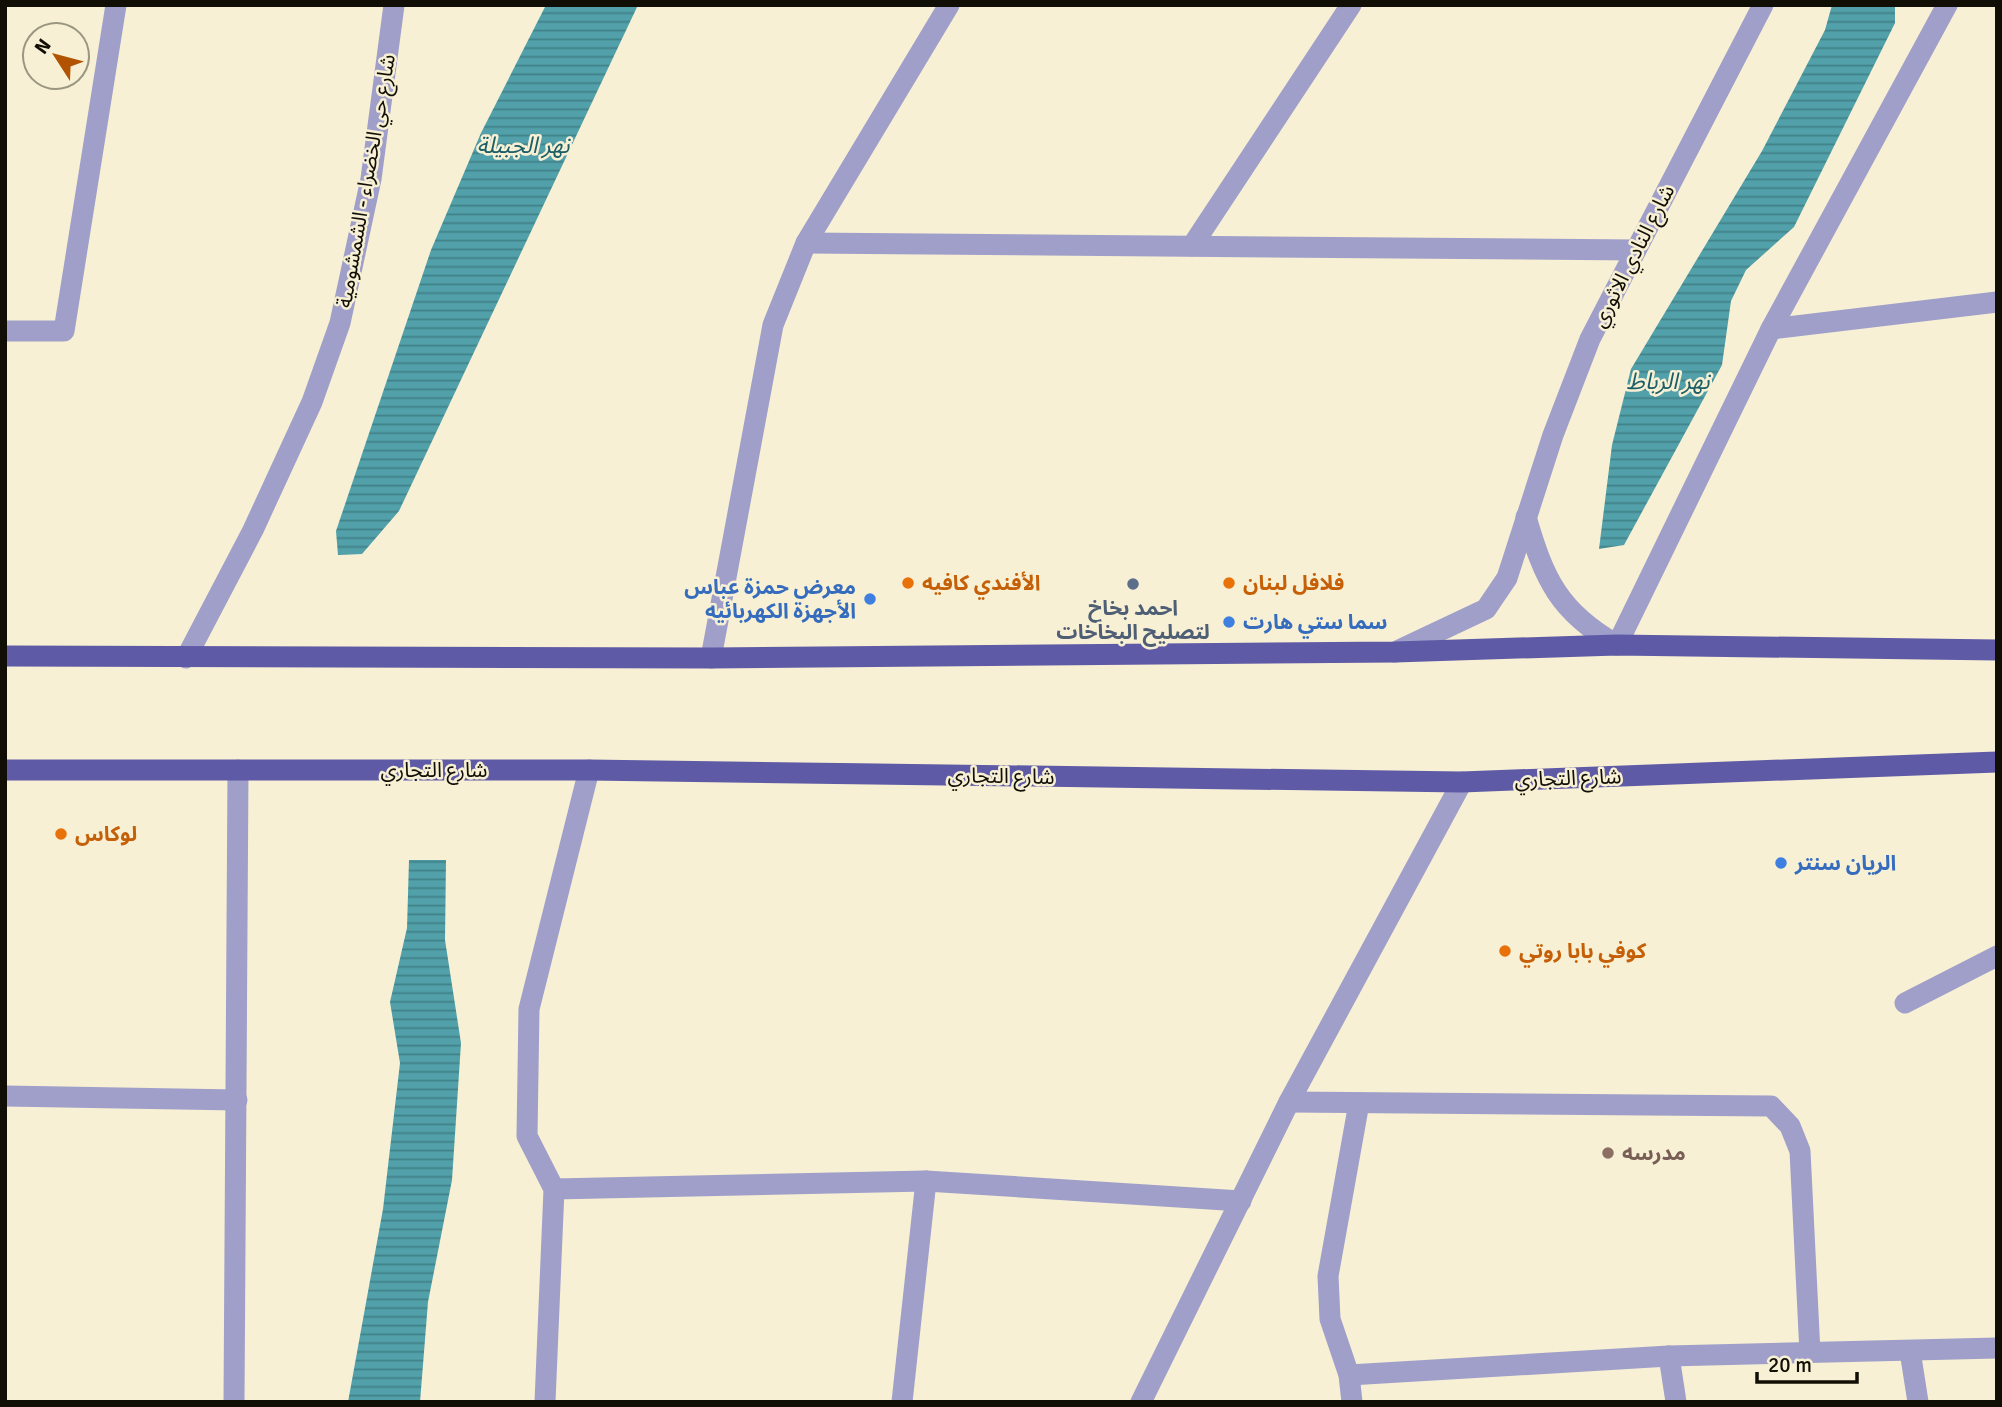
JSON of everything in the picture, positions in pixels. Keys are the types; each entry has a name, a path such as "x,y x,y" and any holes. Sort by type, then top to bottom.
{"main road":[{"path":"5,656 711,658 1395,652 1617,645 1997,650"},
{"name":"شارع التجاري","path":"5,770 589,770 1462,782 1997,762"}],"street":[{"path":"5,331 64,331 116,5"},
{"name":"شارع حي الخضراء - الشمشومية","path":"186,658 253,530 312,402 340,323 371,179 394,5"},
{"path":"711,658 773,325 806,243 949,5"},
{"path":"1192,246 1351,5"},
{"name":"شارع النادي الاثوري","path":"1395,652 1486,608 1507,578 1590,338 1763,5"},
{"path":"1526,517 1539,560 1565,606 1592,631 1617,645 1771,329 1947,5"},
{"path":"806,243 1636,250"},
{"path":"1771,329 1997,302"},
{"path":"234,1402 239,770"},
{"path":"545,1402 554,1189 527,1136 529,1009 589,770"},
{"path":"1141,1402 1289,1102 1462,782"},
{"path":"1905,1003 1997,956"},
{"path":"5,1096 237,1100"},
{"path":"1289,1102 1770,1107 1790,1126 1800,1151 1810,1353"},
{"path":"1352,1402 1349,1375 1330,1320 1328,1276 1359,1103"},
{"path":"554,1189 926,1181 1241,1201"},
{"path":"901,1402 926,1181"},
{"path":"1349,1375 1669,1356 1997,1348"},
{"path":"1910,1351 1918,1402"},
{"path":"1669,1356 1676,1402"}],"water":[{"name":"نهر الجبيلة","path":"546,5 638,5 399,511 362,554 338,555 336,531 431,250 481,133"},
{"name":"نهر الرباط","path":"1832,5 1895,5 1895,23 1794,227 1746,270 1731,301 1722,365 1624,545 1599,549 1612,445 1631,369 1762,151 1825,30"},
{"path":"409,860 446,860 445,940 461,1043 452,1180 428,1302 420,1402 348,1402 383,1209 400,1063 390,1002 407,928"}],"place":[{"name":"الأفندي كافيه","path":"908,583"},
{"name":"فلافل لبنان","path":"1229,583"},
{"name":"احمد بخاخ لتصليح البخاخات","path":"1133,584"},
{"name":"معرض حمزة عباس الأجهزة الكهربائيه","path":"870,599"},
{"name":"سما ستي هارت","path":"1229,622"},
{"name":"لوكاس","path":"61,834"},
{"name":"الريان سنتر","path":"1781,863"},
{"name":"كوفي بابا روتي","path":"1505,951"},
{"name":"مدرسه","path":"1608,1153"}]}
